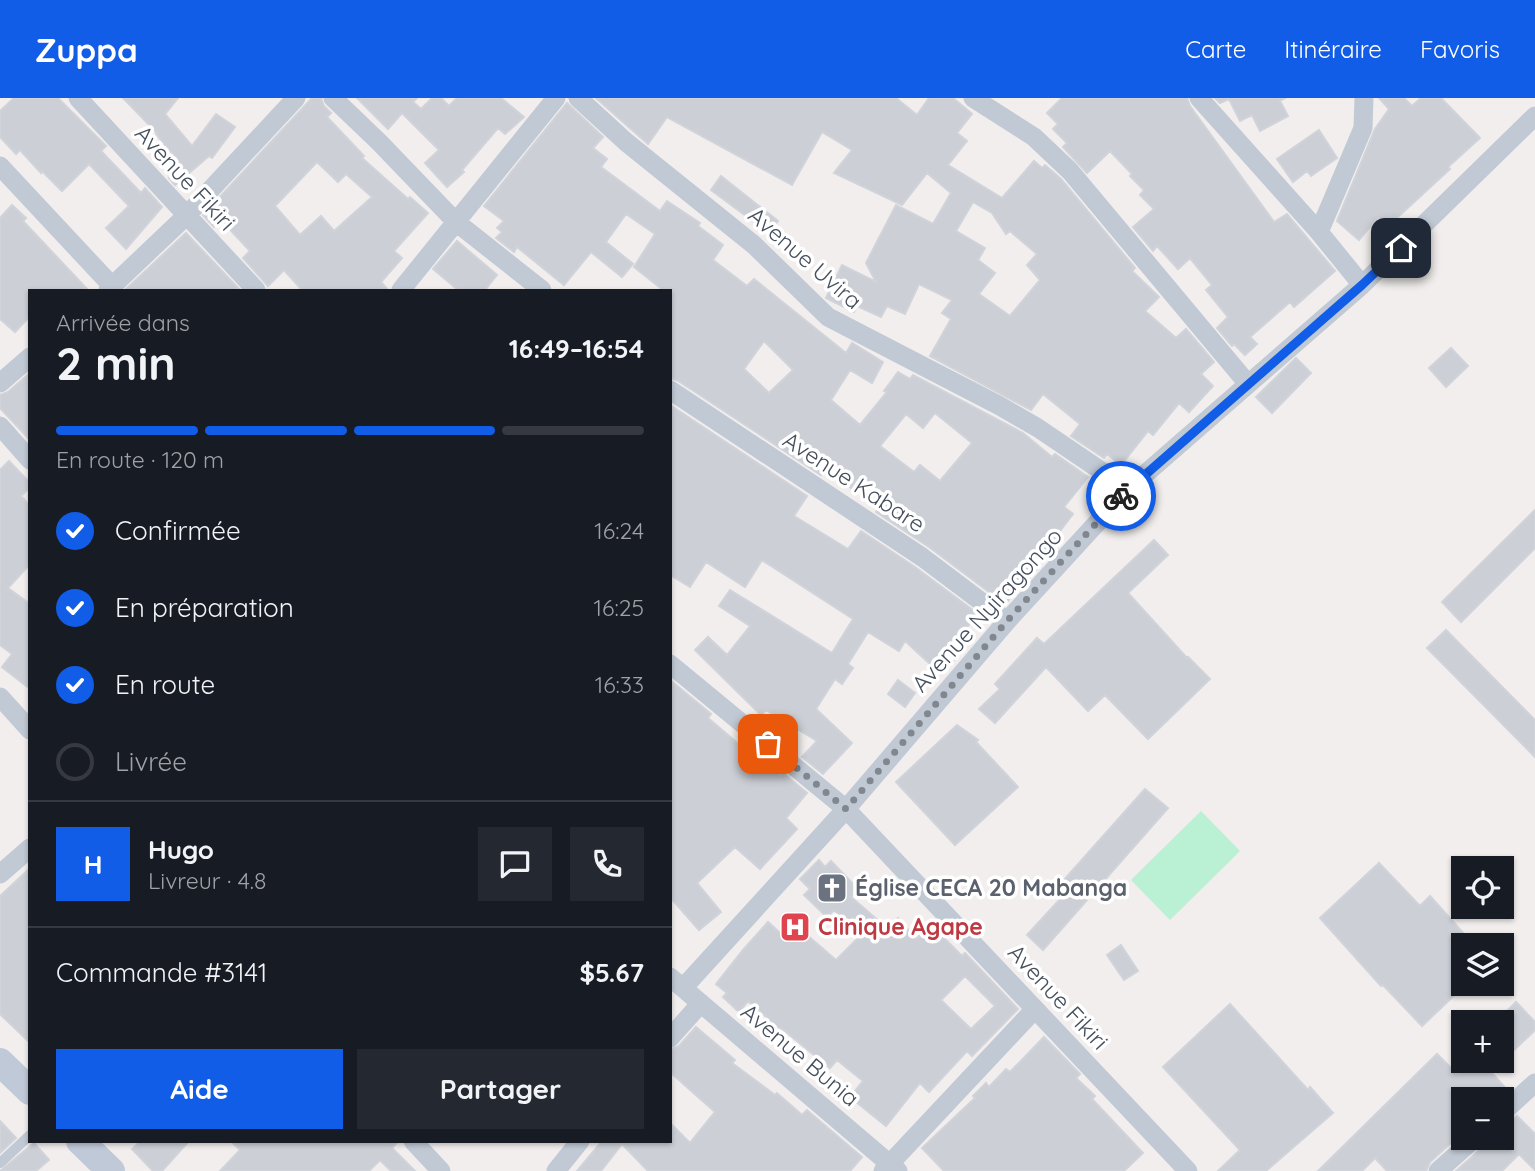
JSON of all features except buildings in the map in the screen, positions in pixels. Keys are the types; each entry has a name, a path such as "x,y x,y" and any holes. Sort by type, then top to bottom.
{"main road":[{"path":"0,1062 28,1089"},
{"path":"82,1143 111,1171"}],"street":[{"name":"Avenue Fikiri","path":"78,98 255,289"},
{"path":"0,166 110,289 187,215 296,98"},
{"path":"333,98 456,222 541,289"},
{"path":"402,289 556,98"},
{"name":"Avenue Uvira","path":"578,98 626,142 754,245 828,317 1009,411 1128,489"},
{"path":"973,98 1034,137 1070,171 1248,384"},
{"path":"1199,98 1319,232 1362,285"},
{"path":"1319,232 1363,128 1364,98"},
{"name":"Avenue Nyiragongo","path":"677,983 846,809 1007,621 1128,489 1362,285 1535,116"},
{"path":"0,383 28,359"},
{"name":"Avenue Kabare","path":"672,391 922,557 1007,621"},
{"path":"0,426 28,458"},
{"name":"Avenue Fikiri","path":"672,666 846,809 1188,1171"},
{"path":"0,698 28,728"},
{"path":"0,874 28,850"},
{"name":"Avenue Bunia","path":"677,983 891,1169"},
{"path":"672,1036 701,1003"},
{"path":"891,1169 1035,1009"},
{"path":"1514,1102 1535,1083"},
{"path":"415,1143 441,1171"},
{"path":"556,1171 578,1143"},
{"path":"1438,1171 1462,1150"}],"lane":[{"path":"0,1163 28,1138"}],"green space":[{"path":"1201,811 1240,851 1170,920 1131,880"}],"way so far":[{"path":"768,744 846,809 1007,621 1121,496"}],"place":[{"name":"Église CECA 20 Mabanga","path":"832,888"},
{"name":"Clinique Agape","path":"795,927"}],"route":[{"path":"1121,496 1401,248"}]}
